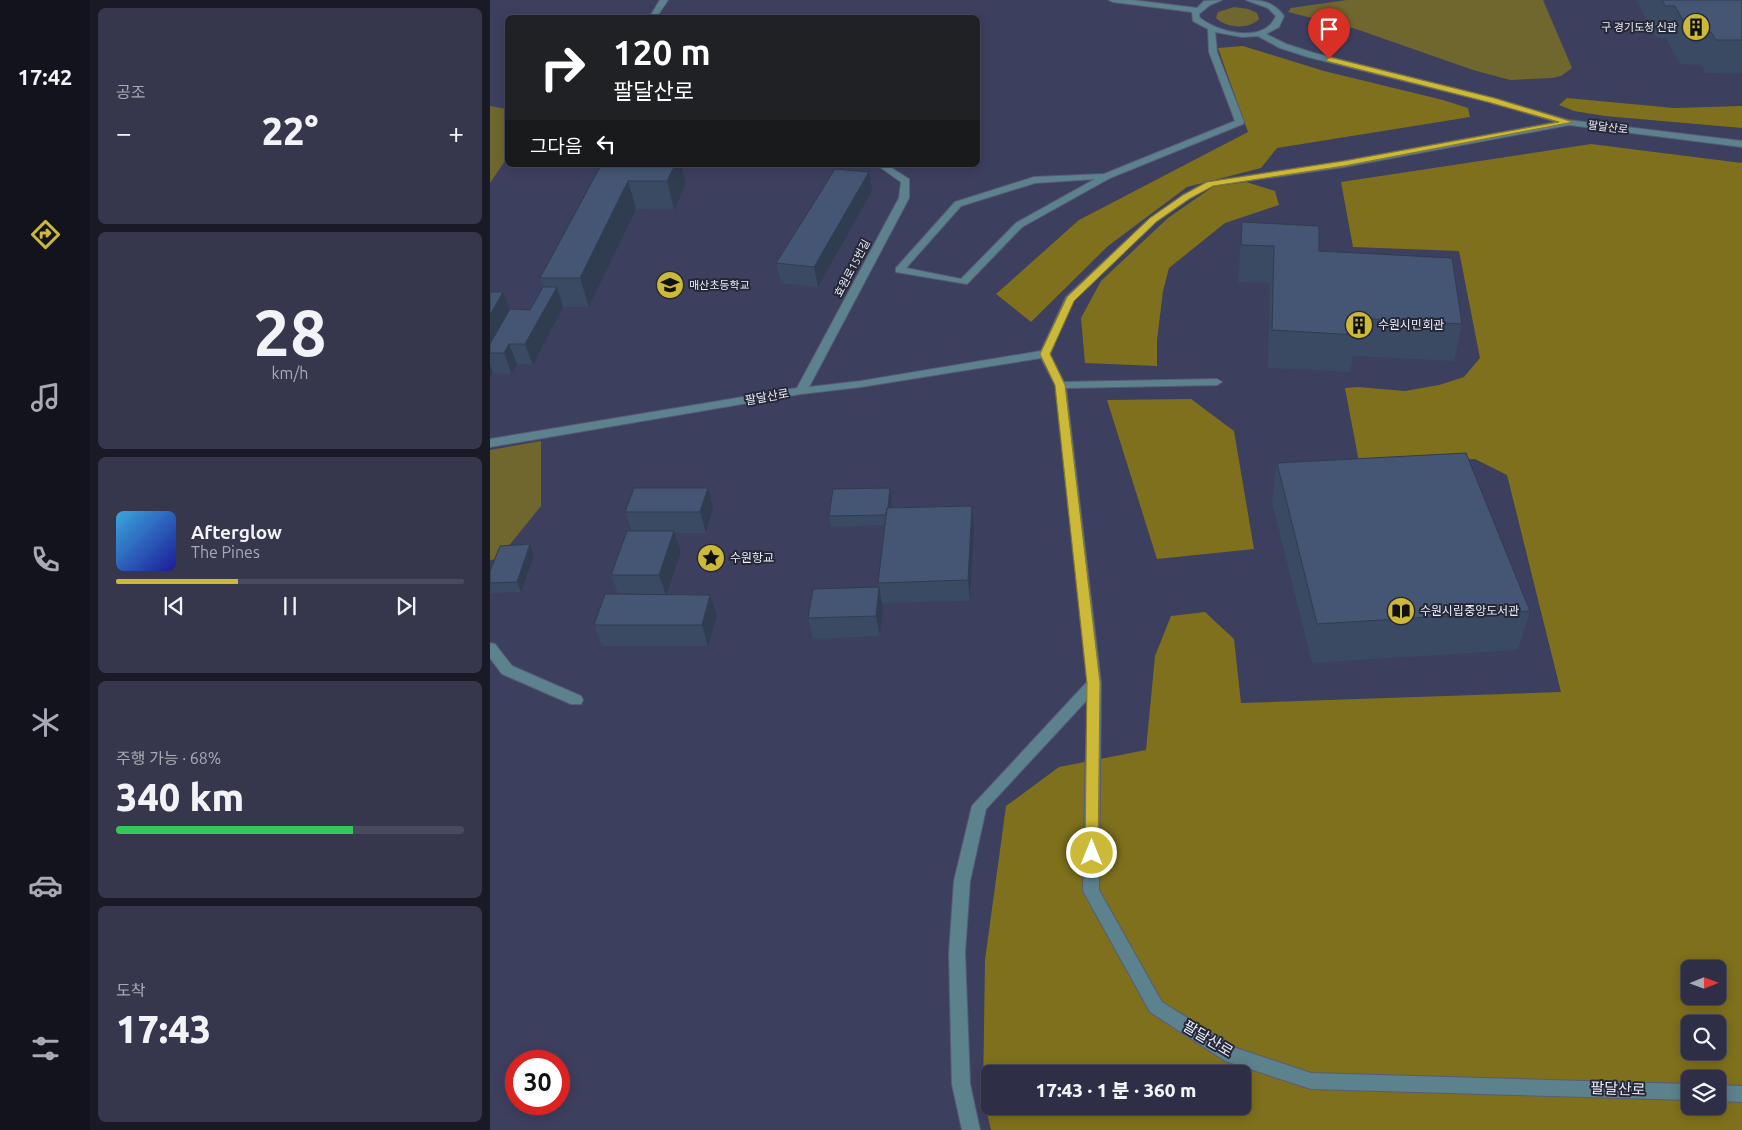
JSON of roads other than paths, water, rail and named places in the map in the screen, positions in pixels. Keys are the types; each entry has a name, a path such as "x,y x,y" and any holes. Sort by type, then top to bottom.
{"street":[{"path":"654,15 664,0"},
{"path":"1113,0 1198,10"},
{"path":"1218,0 1207,3 1195,13 1196,20 1210,30 1237,35 1258,34 1274,28 1280,22 1280,16 1269,5 1250,0"},
{"path":"1107,176 1034,180 958,204 899,270 963,282 1019,225 1107,176 1240,122 1213,52 1210,30"},
{"path":"1258,34 1283,46 1311,55 1569,122"},
{"name":"팔달산로","path":"1045,354 1070,299 1153,220 1186,197 1210,184 1344,164 1569,122 1742,144"},
{"name":"효원로15번길","path":"801,391 904,198 906,181 884,167"},
{"name":"팔달산로","path":"1045,354 1060,385 1094,683 1091,891 1156,1007 1231,1054 1311,1081 1681,1092"},
{"name":"팔달산로","path":"490,443 801,391 861,384 1045,354"},
{"path":"1060,385 1217,382"},
{"path":"490,648 507,670 576,700"},
{"path":"971,1130 961,1084 957,953 962,881 979,806 1094,683"},
{"path":"1726,1093 1742,1094"}],"place":[{"name":"구 경기도청 신관","path":"1696,27"},
{"name":"매산초등학교","path":"670,285"},
{"name":"수원시민회관","path":"1359,325"},
{"name":"수원항교","path":"711,558"},
{"name":"수원시립중앙도서관","path":"1401,611"}]}
